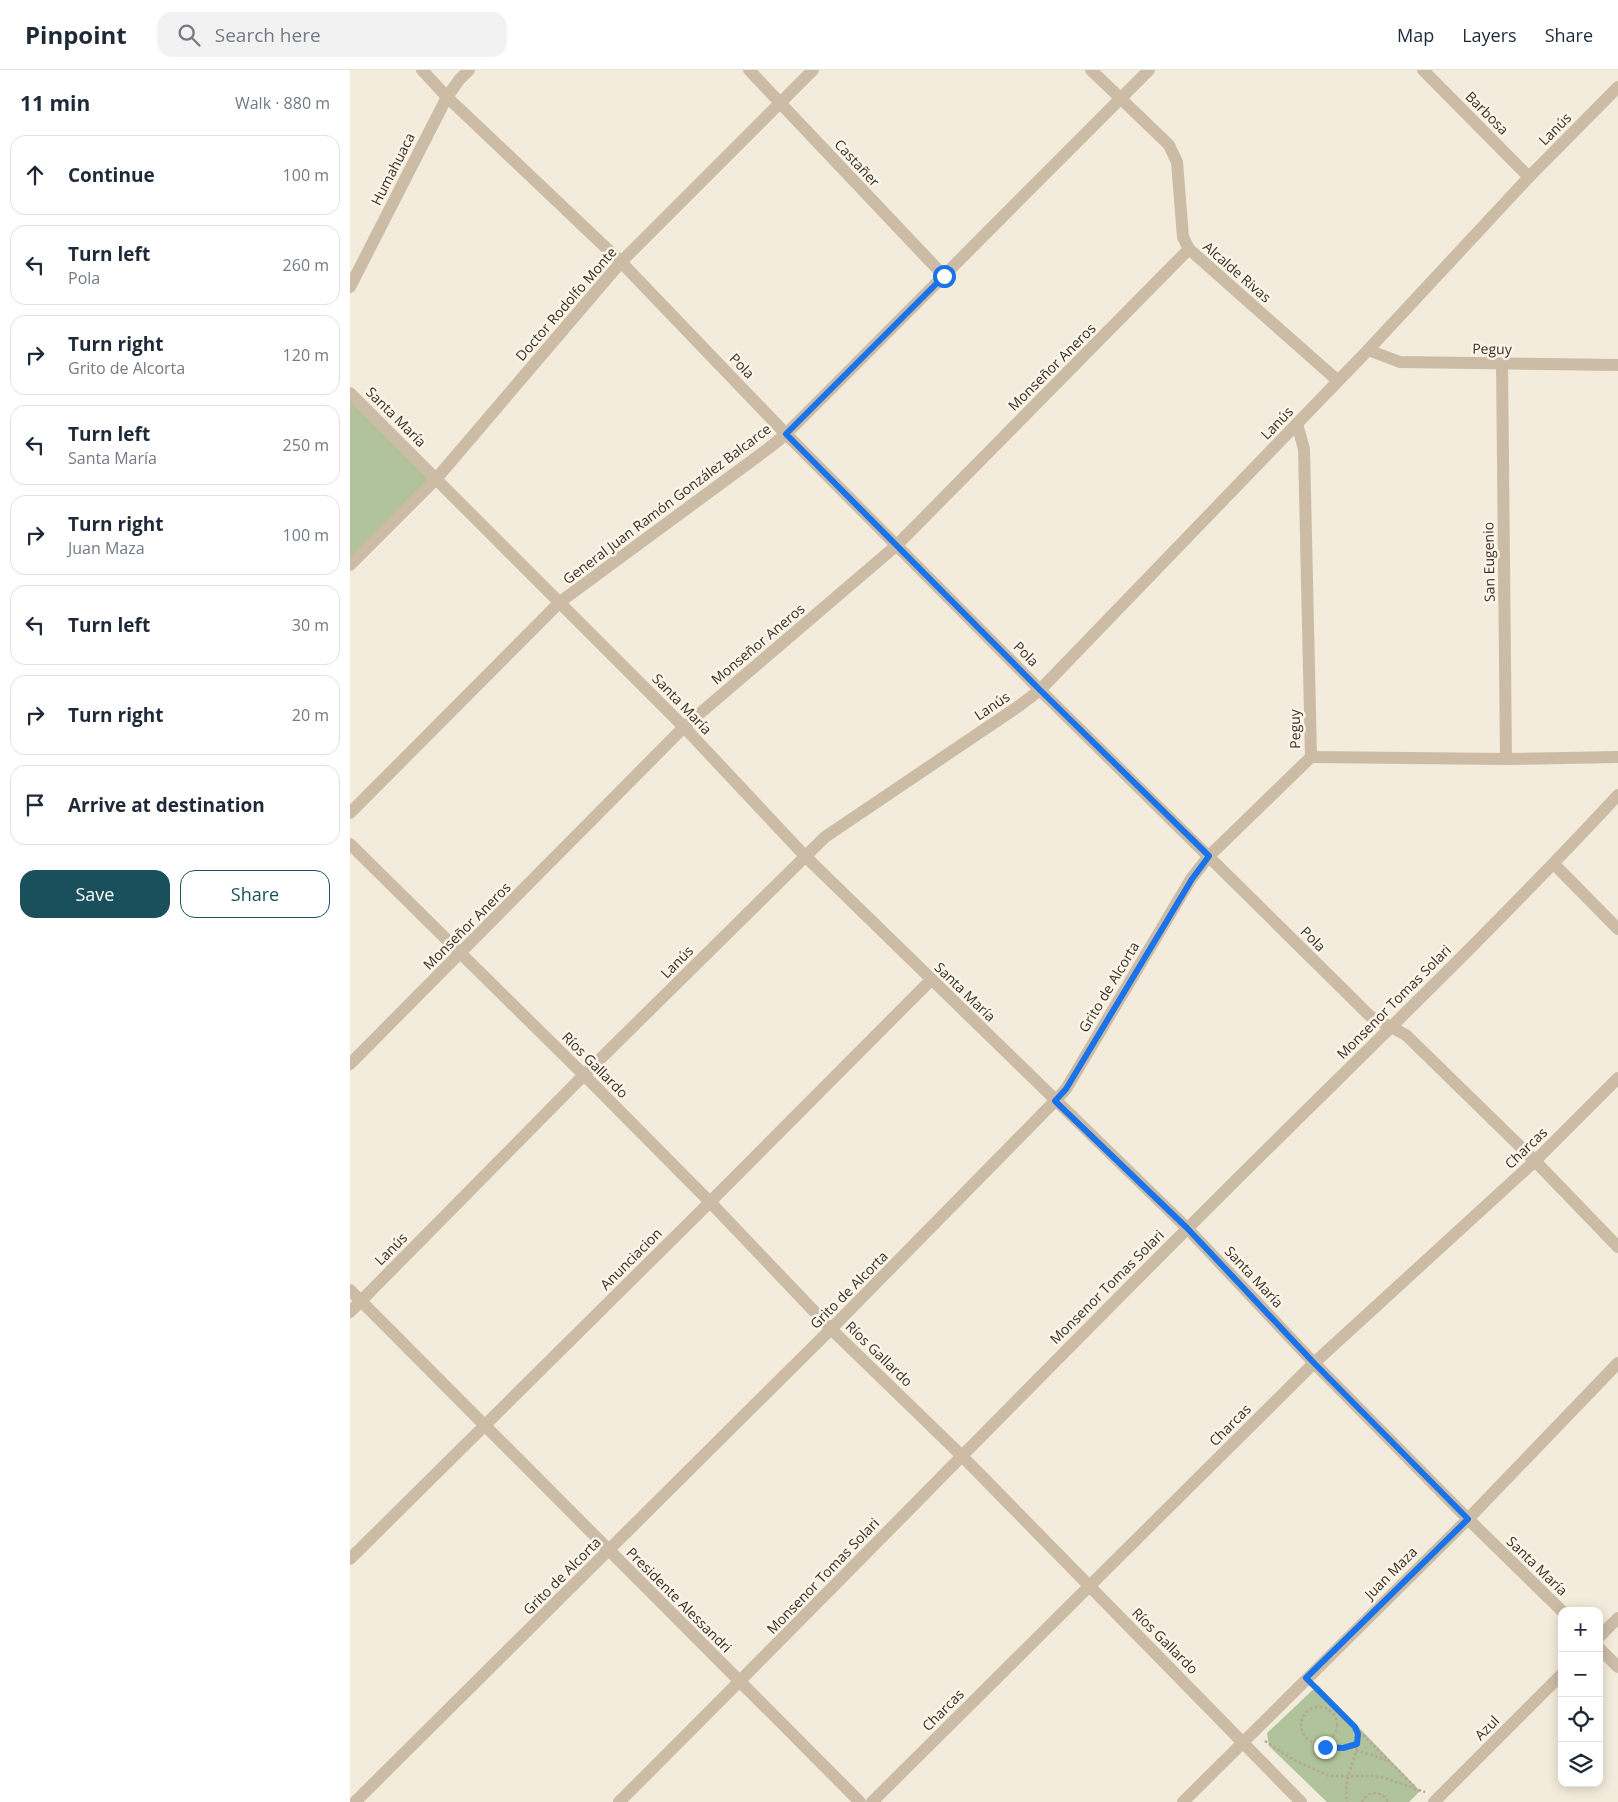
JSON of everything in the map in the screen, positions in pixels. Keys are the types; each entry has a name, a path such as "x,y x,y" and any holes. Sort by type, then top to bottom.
{"street":[{"name":"Pola","path":"422,70 447,97 622,262 786,434 1040,690 1370,1016 1406,1034 1535,1161 1618,1247"},
{"name":"Humahuaca","path":"350,287 447,97 458,80 469,70"},
{"name":"Castañer","path":"749,70 944,276"},
{"name":"Doctor Rodolfo Monte","path":"350,565 436,479 622,262 813,70"},
{"name":"Alcalde Rivas","path":"1091,70 1169,145 1174,153 1177,162 1183,236 1189,249 1337,380"},
{"name":"General Juan Ramón González Balcarce","path":"350,813 560,602 786,434 1149,70"},
{"name":"Barbosa","path":"1423,70 1529,177"},
{"name":"Lanús","path":"350,1312 584,1075 825,837 1040,690 1368,350 1529,177 1618,87"},
{"name":"Monseñor Aneros","path":"350,1064 684,727 897,545 1189,249"},
{"name":"Peguy","path":"1368,350 1400,362 1618,365"},
{"name":"San Eugenio","path":"1502,364 1506,759"},
{"name":"Santa María","path":"350,393 684,727 805,856 1187,1228 1314,1363 1558,1607"},
{"name":"Peguy","path":"1297,424 1304,449 1311,758 1506,759 1618,757"},
{"name":"Grito de Alcorta","path":"356,1802 610,1551 1066,1089 1192,879 1209,856 1311,758"},
{"name":"Monsenor Tomas Solari","path":"619,1802 1187,1228 1554,864 1618,795"},
{"name":"Ríos Gallardo","path":"350,844 584,1075 710,1202 831,1329 961,1456 1301,1802"},
{"path":"1554,864 1618,929"},
{"name":"Anunciacion","path":"350,1558 710,1202 931,980"},
{"name":"Charcas","path":"872,1802 1314,1363 1535,1161 1618,1078"},
{"name":"Presidente Alessandri","path":"350,1290 860,1802"},
{"name":"Juan Maza","path":"1183,1802 1468,1519 1618,1363"},
{"path":"1603,1633 1618,1618"},
{"path":"1603,1652 1618,1667"},
{"name":"Azul","path":"1436,1800 1558,1678"}],"path":[{"path":"1306,1678 1417,1789"},
{"path":"1316,1743 1327,1741 1336,1732 1337,1726 1334,1715 1324,1708 1312,1708 1303,1715 1301,1721 1302,1732 1305,1738 1316,1743 1334,1748 1357,1744"},
{"path":"1347,1802 1348,1776 1357,1744 1358,1734 1355,1727"},
{"path":"1253,1731 1280,1751 1329,1776 1373,1776 1417,1789 1436,1800"},
{"path":"1356,1751 1382,1758 1392,1764"},
{"path":"1362,1802 1366,1796 1374,1793 1382,1795 1388,1802"}],"green space":[{"path":"350,393 436,479 350,565"},
{"path":"1318,1685 1420,1791 1409,1802 1327,1802 1269,1746 1267,1733"}],"route":[{"path":"944,276 786,434 1040,690 1209,856 1192,879 1066,1089 1055,1101 1187,1228 1314,1363 1468,1519 1306,1678 1355,1727 1358,1734 1357,1744 1352,1746 1343,1748 1325,1747"}]}
